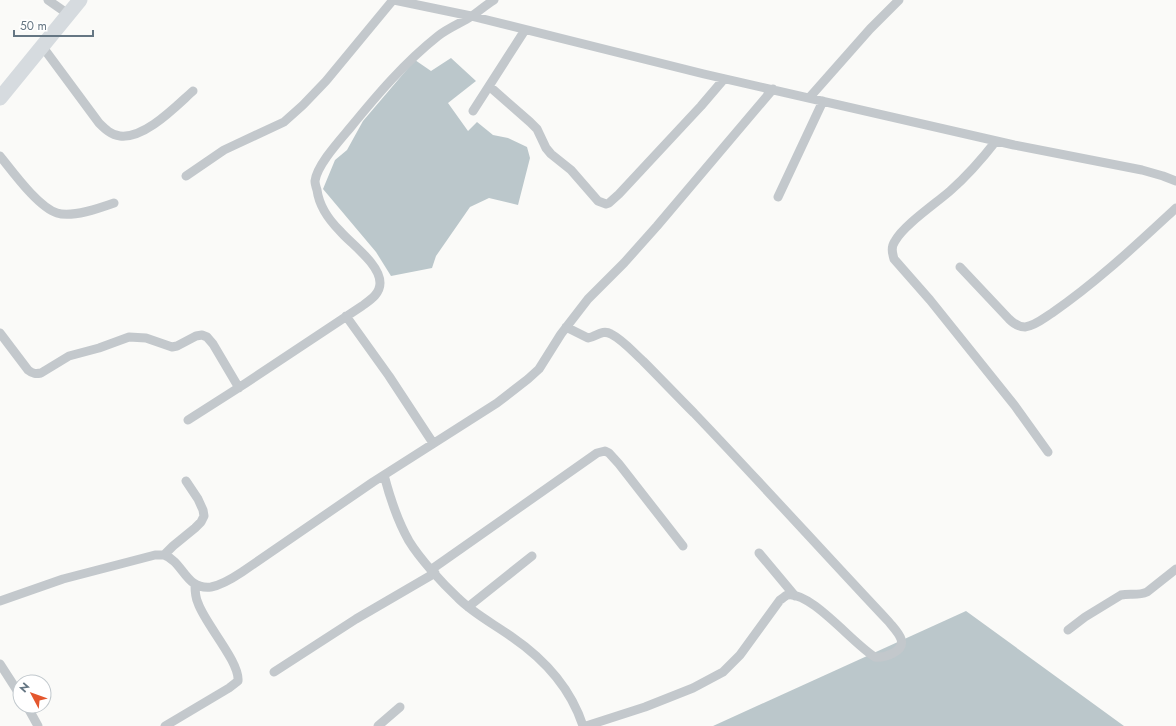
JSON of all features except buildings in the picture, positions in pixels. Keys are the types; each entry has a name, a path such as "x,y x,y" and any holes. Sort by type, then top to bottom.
{"highway":[{"path":"0,98 80,0"}],"street":[{"path":"48,0 68,14"},
{"path":"186,176 224,150 284,122 326,81 394,0 471,16 724,79 996,141 1142,170 1176,181"},
{"path":"188,420 239,388 373,298 379,291 379,277 375,269 364,255 333,224 324,211 318,197 315,180 321,165 394,76 413,57 439,35 494,0"},
{"path":"809,98 870,29 899,0"},
{"path":"473,111 526,30"},
{"path":"42,46 99,122 108,132 119,136 130,136 145,130 193,91"},
{"path":"489,86 530,122 537,130 546,148 551,154 572,170 598,201 606,204 619,194 701,106 724,79"},
{"path":"0,601 63,579 154,555 164,555 178,566 189,580 202,586 212,587 224,583 242,572 384,475 497,403 539,369 566,327 588,299 619,268 657,226 773,89"},
{"path":"778,197 823,101"},
{"path":"996,141 984,156 950,191 902,232 895,241 892,250 894,259 930,300 1015,406 1048,452"},
{"path":"0,156 46,207 58,214 81,213 114,203"},
{"path":"960,268 1009,320 1024,327 1033,325 1084,290 1124,256 1176,208"},
{"path":"346,316 389,376 433,443"},
{"path":"384,475 391,502 409,541 433,572 468,607 518,642 542,661 554,673 576,707 586,726 621,716 693,688 723,672 740,655 780,600 787,595 807,600 819,608 875,657 887,656 899,648 901,643 900,638 889,622 722,442 635,354 619,339 607,332 603,332 592,338 588,338 566,327"},
{"path":"0,333 28,370 36,374 42,373 68,356 99,348 129,337 146,338 172,347 196,336 202,335 207,337 213,344 239,388"},
{"path":"274,672 356,618 433,572 596,453 605,451 609,453 683,546"},
{"path":"164,555 195,528 204,516 198,499 186,481"},
{"path":"760,553 795,596"},
{"path":"468,607 532,556"},
{"path":"1068,630 1085,617 1121,595 1142,594 1147,592 1176,569"},
{"path":"165,726 229,688 238,681 239,676 231,660 197,603 195,584"},
{"path":"0,664 12,683"},
{"path":"378,726 400,707"},
{"path":"31,714 38,726"}],"shaded area":[{"path":"451,58 476,81 448,103 468,131 477,122 493,135 508,138 527,147 530,158 518,205 489,198 470,207 436,256 432,268 391,276 376,252 323,189 335,160 347,150 363,121 415,60 431,71"},
{"path":"966,611 1124,726 713,726"}]}
